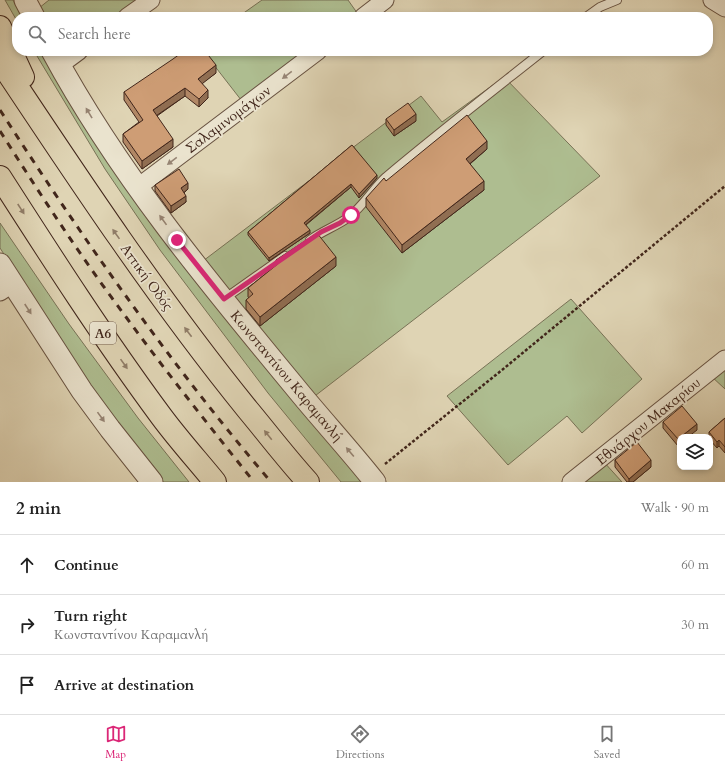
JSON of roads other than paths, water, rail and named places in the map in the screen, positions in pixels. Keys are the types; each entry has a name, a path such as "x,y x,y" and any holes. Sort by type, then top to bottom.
{"highway":[{"path":"0,27 12,54"},
{"path":"13,56 47,131"},
{"name":"Αττική Οδός","path":"0,61 96,205 156,289 216,370 308,482"},
{"name":"Α6","path":"0,177 56,265 162,417 215,482"}],"street":[{"path":"25,0 31,12"},
{"path":"134,12 151,0"},
{"path":"369,12 385,0"},
{"path":"712,0 725,8"},
{"name":"Σαλαμινομάχων","path":"138,187 311,56"},
{"name":"Κωνσταντίνου Καραμανλή","path":"56,58 96,126 177,240 295,388 372,479"},
{"path":"0,264 6,288 110,429 152,482"},
{"name":"Εθνάρχου Μακαρίου","path":"571,482 725,359"}],"lane":[{"path":"593,12 600,7 617,0"},
{"path":"224,299 321,232 340,223 351,215 383,180 537,56"}],"railway":[{"path":"0,110 96,254 163,347 198,393 271,482"},
{"path":"0,131 61,225 109,294 173,380 254,482"}]}
